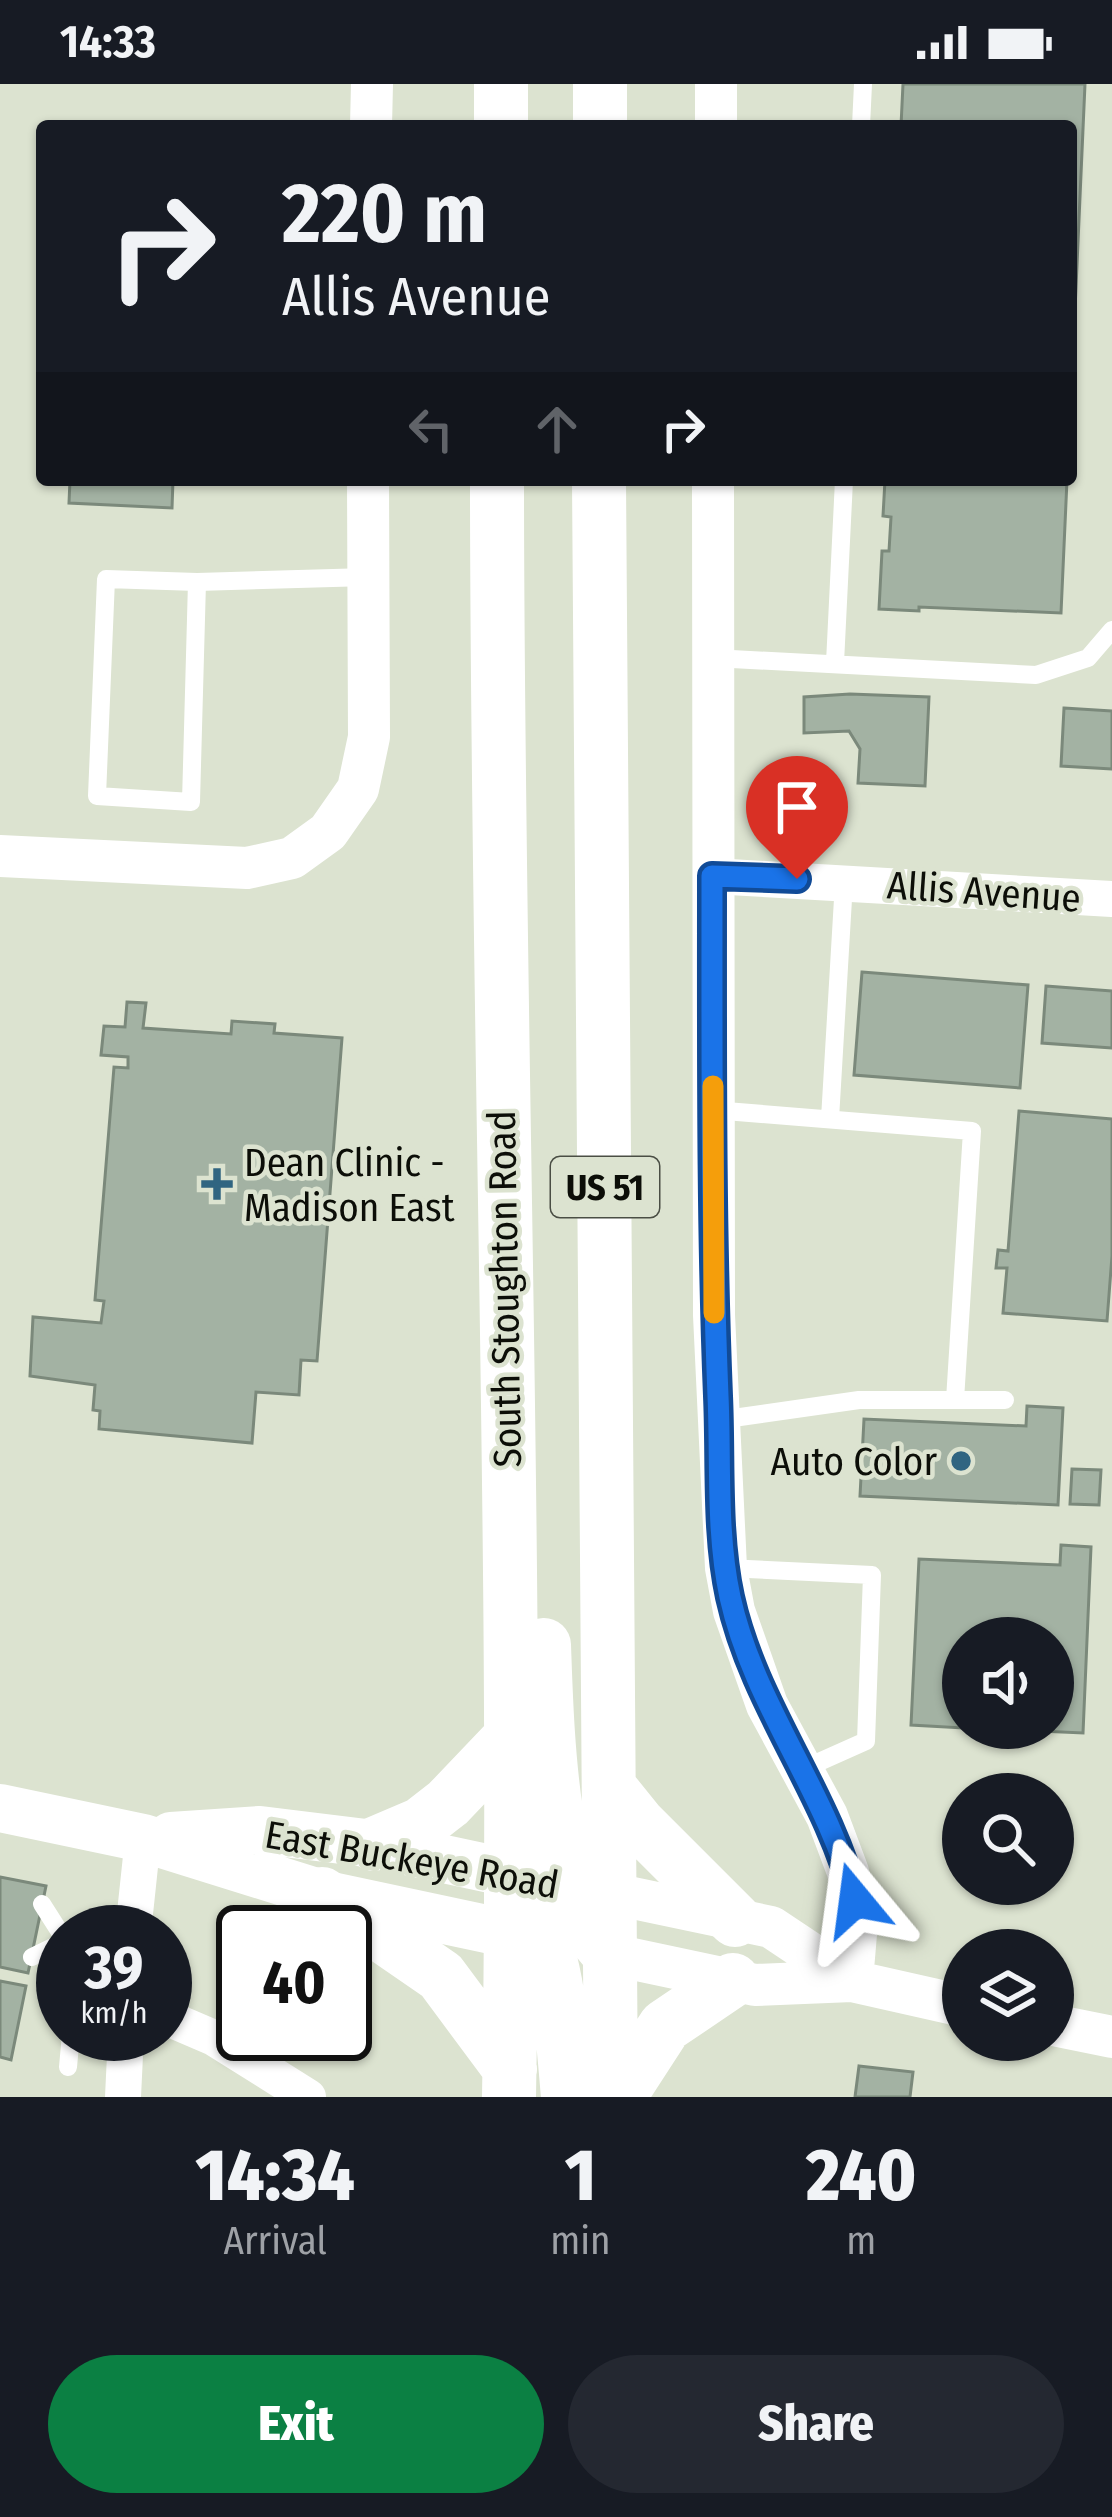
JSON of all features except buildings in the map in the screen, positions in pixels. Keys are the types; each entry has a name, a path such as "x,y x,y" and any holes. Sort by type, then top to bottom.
{"main road":[{"path":"500,120 501,84"},
{"path":"600,84 600,120"},
{"name":"South Stoughton Road","path":"497,486 512,1873"},
{"name":"US 51","path":"599,486 609,1787 591,1890 609,1954 615,2097"},
{"path":"499,986 526,1081 526,1244 545,1675 561,1838 591,1890"},
{"path":"374,1844 421,1824 448,1803 511,1737"},
{"path":"609,1787 638,1823 735,1920"},
{"name":"East Buckeye Road","path":"0,1808 143,1838 322,1894 609,1954"},
{"name":"East Buckeye Road","path":"143,1838 260,1830 374,1844 591,1890"},
{"path":"510,2083 532,1906 512,1873"},
{"path":"322,1894 441,1976 510,2083"},
{"path":"528,1938 557,1998 568,2097"},
{"path":"615,2097 664,2026 733,1980"}],"street":[{"path":"371,120 372,84"},
{"path":"716,84 716,120"},
{"path":"0,856 247,868 272,865 307,850 345,813 358,789 369,737 368,486"},
{"path":"713,486 713,1110 726,1568 734,1611 767,1705 839,1844 855,1900 857,1947 852,1982"},
{"name":"Allis Avenue","path":"712,876 1112,899"},
{"path":"136,1905 143,1838"},
{"path":"591,1890 771,1927 852,1982"},
{"path":"609,1954 755,1984 852,1982 942,2001"},
{"path":"192,2029 308,2097"},
{"path":"1074,2030 1112,2038"},
{"path":"123,2097 125,2061"}],"lane":[{"path":"861,120 862,84"},
{"path":"835,663 844,486"},
{"path":"197,582 191,802 97,796 106,579 197,582 368,577"},
{"path":"713,658 1036,675 1088,658 1112,631"},
{"path":"830,1118 844,882"},
{"path":"713,1110 972,1130 955,1400"},
{"path":"719,1420 859,1400 1005,1400"},
{"path":"726,1568 872,1575 866,1741 801,1770"},
{"path":"32,1957 36,1955"},
{"path":"68,2067 69,2061"}],"slow traffic":[{"path":"713,1086 714,1313"}],"place":[{"name":"Dean Clinic - Madison East","path":"217,1184"},
{"name":"Auto Color","path":"961,1461"}],"route":[{"path":"797,879 712,876 714,1315 726,1568 734,1611 767,1705 827,1816 855,1900"}]}
